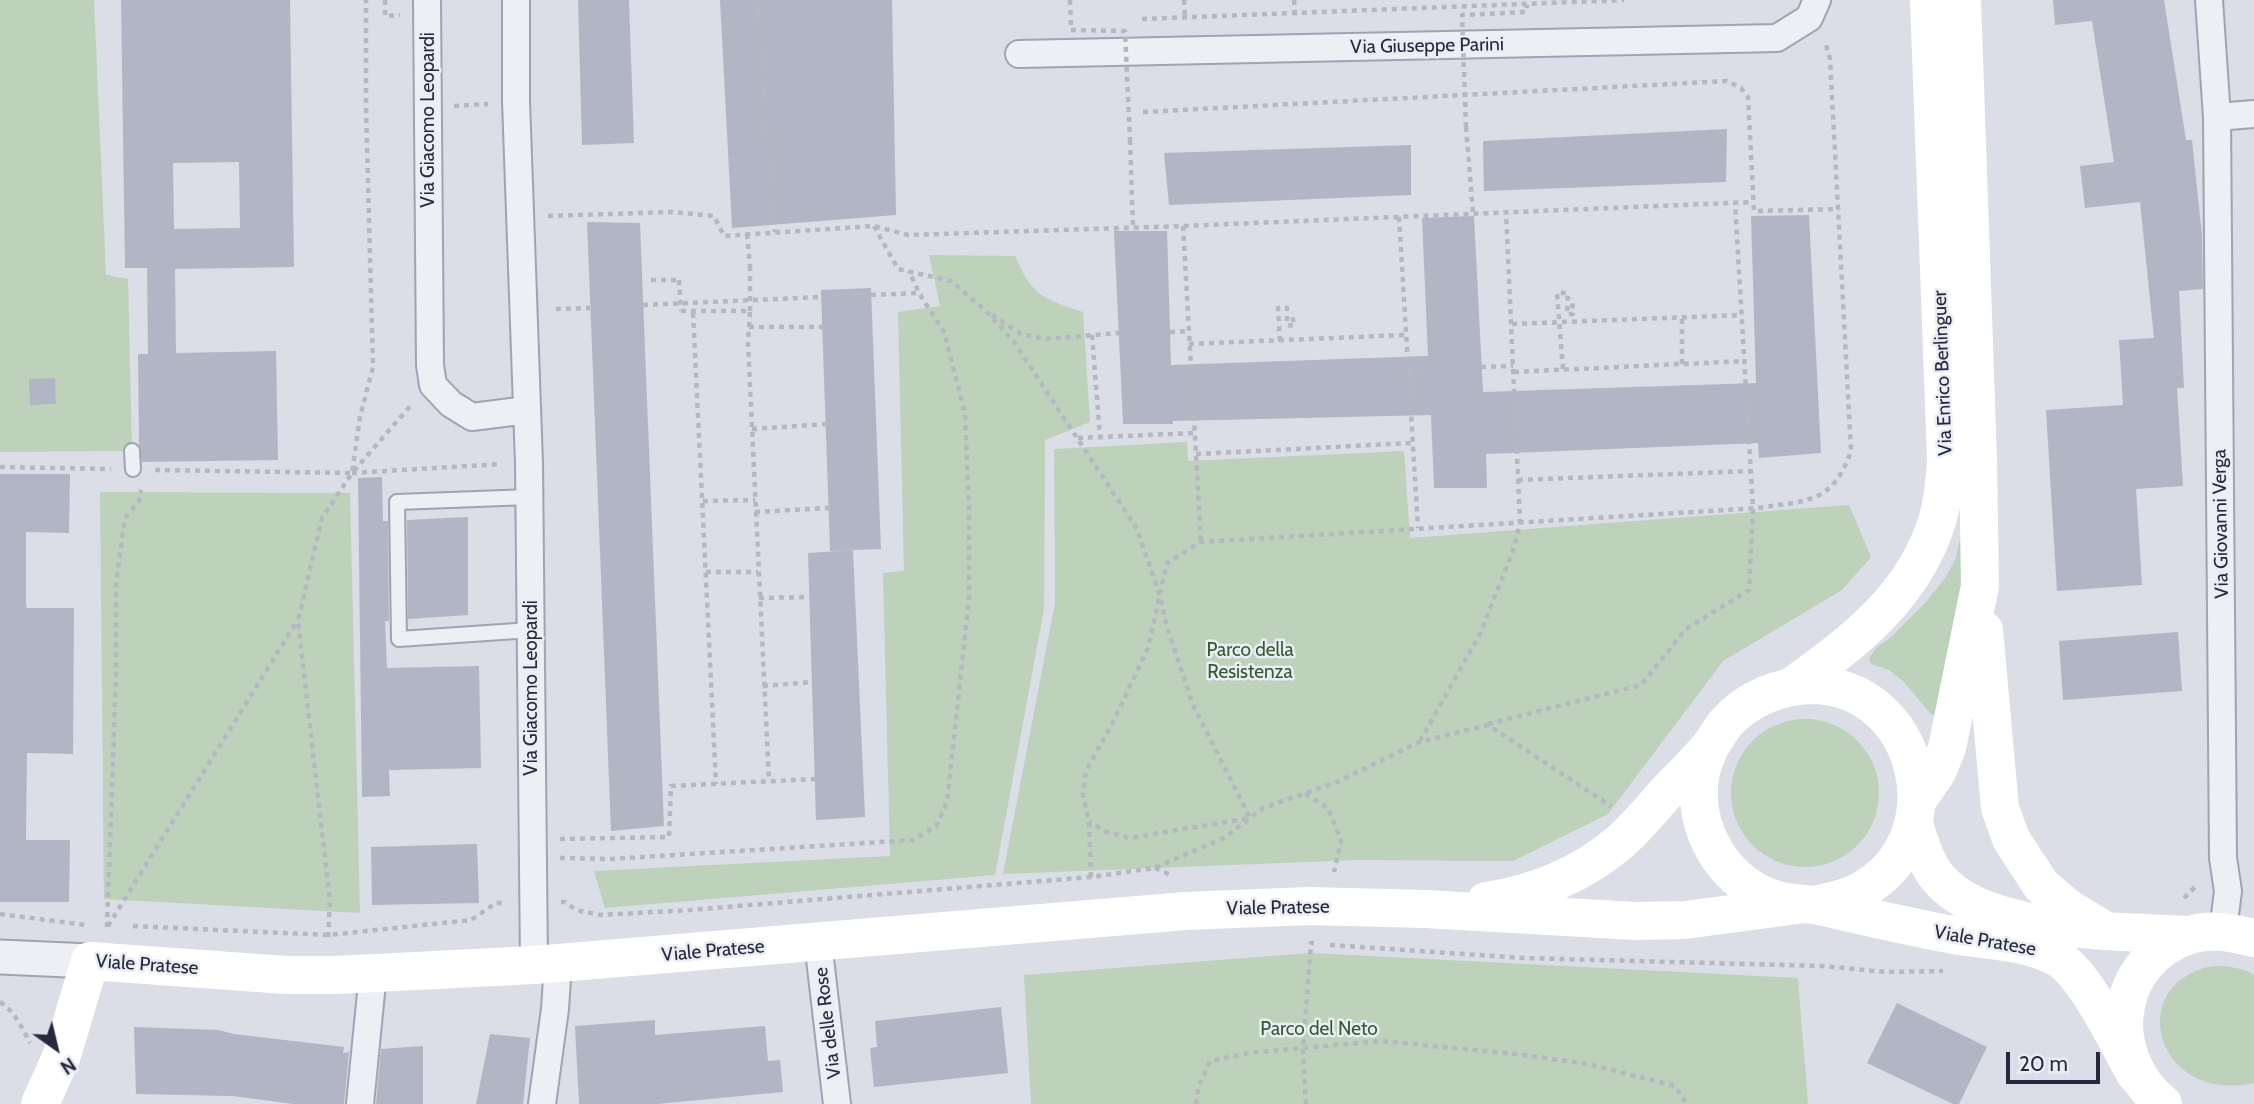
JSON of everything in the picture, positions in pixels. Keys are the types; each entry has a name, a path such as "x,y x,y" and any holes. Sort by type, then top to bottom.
{"main road":[{"name":"Via Enrico Berlinguer","path":"1791,687 1894,603 1919,565 1939,516 1946,459 1929,0"},
{"name":"Via Enrico Berlinguer","path":"1962,0 1980,586 2000,808 2011,839 2041,885 2068,908 2104,930"},
{"name":"Via Enrico Berlinguer","path":"1916,812 1947,748 1980,586"},
{"name":"Viale Pratese","path":"1425,909 1520,894 1545,886 1598,860 1622,840 1711,745 1725,723 1744,706 1767,694 1791,687 1813,685 1855,696 1882,714 1903,739 1912,758 1917,780 1916,812 1927,860 1937,877 1966,902 2016,919 2104,930 2211,926"},
{"name":"Viale Pratese","path":"1711,745 1701,770 1699,798 1703,825 1713,851 1730,872 1752,889 1777,900 1886,923 2029,945 2059,959 2082,982 2136,1075"},
{"name":"Viale Pratese","path":"90,961 286,975 355,974 546,964 1186,911 1309,906 1425,909 1636,921 1685,920 1810,905 1852,895 1879,878 1894,862 1906,844 1916,812"},
{"path":"2163,1104 2136,1075 2125,1048 2123,1020 2130,993 2143,967 2164,948 2211,926"},
{"path":"40,1104 62,1055 90,961"}],"street":[{"name":"Via Giacomo Leopardi","path":"427,0 430,365 433,385"},
{"name":"Via Giacomo Leopardi","path":"516,0 516,101 530,463 533,858 546,964 555,1009 542,1104"},
{"name":"Via Giovanni Verga","path":"2209,0 2217,117 2224,858 2228,891 2211,926"},
{"name":"Via Giuseppe Parini","path":"1019,54 1777,38 1809,18 1816,3"},
{"path":"2217,117 2254,114"},
{"path":"433,385 451,404 472,417 527,411"},
{"name":"Via delle Rose","path":"818,942 837,1104"},
{"name":"Viale Pratese","path":"0,957 90,961"},
{"path":"355,974 366,1055 360,1104"}],"lane":[{"path":"132,451 139,470"},
{"path":"530,497 397,502 399,639 531,630"}],"path":[{"path":"352,473 360,417 373,367 366,0"},
{"path":"757,0 775,232"},
{"path":"1070,0 1071,30 1125,31 1133,228"},
{"path":"1184,0 1185,18"},
{"path":"1294,0 1295,14"},
{"path":"1407,0 1408,10"},
{"path":"1134,20 1624,0"},
{"path":"1091,877 1089,822 1083,795 1086,771 1148,649 1167,563 1201,542 1752,508 1812,499 1828,490 1843,474 1851,451 1839,209 1830,59 1816,3"},
{"path":"1473,214 1466,127 1462,15 1526,12 1527,5"},
{"path":"1071,22 1084,21"},
{"path":"1143,112 1727,81 1741,88 1748,97 1754,211 1839,209"},
{"path":"429,107 516,101"},
{"path":"520,204 538,216 672,212 714,216 724,236 874,226 908,235 1133,228 1753,202"},
{"path":"565,902 576,910 600,915 690,910 1091,877 1154,867 1224,838 1264,808 1337,782 1419,742 1641,685 1686,629 1749,590 1752,508 1735,203"},
{"path":"1419,742 1480,634 1514,548 1520,522 1506,212"},
{"path":"1399,217 1404,335 1418,528"},
{"path":"874,226 898,269 951,281 986,311 1021,334 1046,339 1119,333"},
{"path":"1183,226 1201,542"},
{"path":"747,234 751,311 748,344 751,429 769,781"},
{"path":"533,858 611,859 913,840 936,826 947,802 967,612 969,508 965,414 944,332 919,293 909,271"},
{"path":"651,280 679,280 681,311 751,311"},
{"path":"871,295 919,293"},
{"path":"1563,369 1557,293 1568,293 1567,314 1573,314 1572,298"},
{"path":"643,305 821,297"},
{"path":"1280,341 1278,308 1287,307 1287,325 1294,326 1292,312"},
{"path":"556,309 590,308"},
{"path":"986,311 1014,342 1137,529 1193,705 1250,818"},
{"path":"693,313 716,784"},
{"path":"1511,324 1742,315"},
{"path":"1682,317 1682,364"},
{"path":"749,327 824,327"},
{"path":"1170,332 1189,331"},
{"path":"1091,335 1100,437"},
{"path":"1189,344 1404,335"},
{"path":"1481,367 1563,369 1744,361"},
{"path":"1407,371 1429,370"},
{"path":"107,927 298,621 322,518 352,473 405,412 433,385"},
{"path":"751,429 827,424"},
{"path":"1077,438 1194,433"},
{"path":"1196,454 1412,443"},
{"path":"0,467 352,473 530,463"},
{"path":"107,927 116,675 116,583 125,518 139,501 139,470"},
{"path":"1518,480 1750,471"},
{"path":"703,501 755,500"},
{"path":"755,512 830,508"},
{"path":"706,572 758,572"},
{"path":"759,598 810,597"},
{"path":"298,621 330,902 328,935 355,974"},
{"path":"763,686 812,682"},
{"path":"1488,724 1622,813"},
{"path":"556,839 669,837 671,786 815,779"},
{"path":"1304,794 1328,808 1341,841 1334,872"},
{"path":"1089,822 1107,832 1130,838 1250,818"},
{"path":"1154,867 1173,876"},
{"path":"1321,872 1347,873"},
{"path":"2198,884 2188,895 2211,926"},
{"path":"130,926 328,935 471,920 496,904"},
{"path":"0,914 119,927"},
{"path":"1306,1104 1303,1049 1311,943 1523,958 1810,965 1886,972 1955,971"},
{"path":"0,1002 15,1015 32,1046"},
{"path":"1196,1104 1199,1085 1210,1061 1248,1053 1381,1041 1588,1064 1675,1086 1687,1104"}],"green space":[{"path":"0,0 94,0 106,275 128,279 132,451 0,452"},
{"path":"929,255 1015,256 1027,280 1040,294 1083,312 1090,422 1045,440 1044,609 995,875 605,908 594,871 890,856 883,573 904,571 898,312 940,306"},
{"name":"Parco della Resistenza","path":"1187,442 1188,461 1404,451 1410,538 1849,505 1871,557 1842,590 1723,661 1608,814 1513,861 1358,860 1003,874 1055,603 1054,449"},
{"path":"100,492 350,493 360,913 104,899"},
{"path":"1963,539 1972,544 1937,714 1932,715 1903,681 1889,670 1871,664 1869,658 1877,647 1889,639 1926,602 1946,577 1956,558 1959,542"},
{"path":"1805,719 1833,725 1857,741 1873,765 1879,793 1873,821 1857,845 1833,861 1805,867 1777,861 1753,845 1737,821 1731,793 1737,765 1753,741 1777,725"},
{"name":"Parco del Neto","path":"1311,953 1798,978 1808,1104 1031,1104 1024,975"},
{"path":"2226,966 2254,975 2254,1083 2221,1085 2195,1077 2176,1062 2164,1042 2160,1020 2165,999 2180,981 2204,968"}],"building":[{"path":"121,0 290,0 294,267 175,269 176,353 276,351 278,460 142,462 139,445 138,354 148,354 147,268 125,268","holes":["239,162 240,228 174,229 173,163"]},
{"path":"578,0 629,0 634,143 582,145"},
{"path":"720,0 892,0 896,215 732,228"},
{"path":"2053,0 2164,0 2186,140 2192,140 2202,235 2203,289 2179,291 2184,388 2177,388 2183,486 2136,489 2142,585 2057,591 2046,410 2123,405 2119,340 2154,338 2140,202 2085,208 2080,166 2114,162 2092,21 2055,25"},
{"path":"1727,129 1726,182 1484,191 1483,141"},
{"path":"1411,145 1411,195 1169,205 1164,153"},
{"path":"1809,215 1821,453 1759,458 1758,443 1486,454 1487,488 1434,488 1431,415 1123,424 1114,231 1167,231 1171,365 1428,356 1422,218 1474,216 1483,392 1756,383 1751,216"},
{"path":"587,222 640,223 664,826 611,831"},
{"path":"871,288 881,549 830,551 821,290"},
{"path":"55,378 56,404 30,405 29,379"},
{"path":"0,474 70,474 69,533 26,532 27,608 74,608 73,754 27,753 26,840 70,840 69,902 0,902"},
{"path":"382,477 383,521 388,521 389,621 385,621 387,668 479,666 481,768 389,770 390,796 362,797 358,478"},
{"path":"468,517 468,615 408,619 407,520"},
{"path":"853,550 865,817 816,820 808,553"},
{"path":"2178,632 2182,691 2063,700 2059,641"},
{"path":"477,844 479,903 372,905 371,847"},
{"path":"1897,1003 1987,1047 1959,1104 1953,1104 1867,1063"},
{"path":"1001,1007 1008,1073 874,1087 870,1048 877,1047 875,1021"},
{"path":"655,1020 655,1035 765,1026 768,1061 780,1060 783,1092 657,1104 579,1104 575,1026"},
{"path":"134,1027 218,1030 344,1047 343,1053 349,1052 344,1104 294,1104 232,1096 136,1094"},
{"path":"490,1034 530,1038 523,1104 476,1104"},
{"path":"423,1046 423,1104 376,1104 381,1049"}]}
